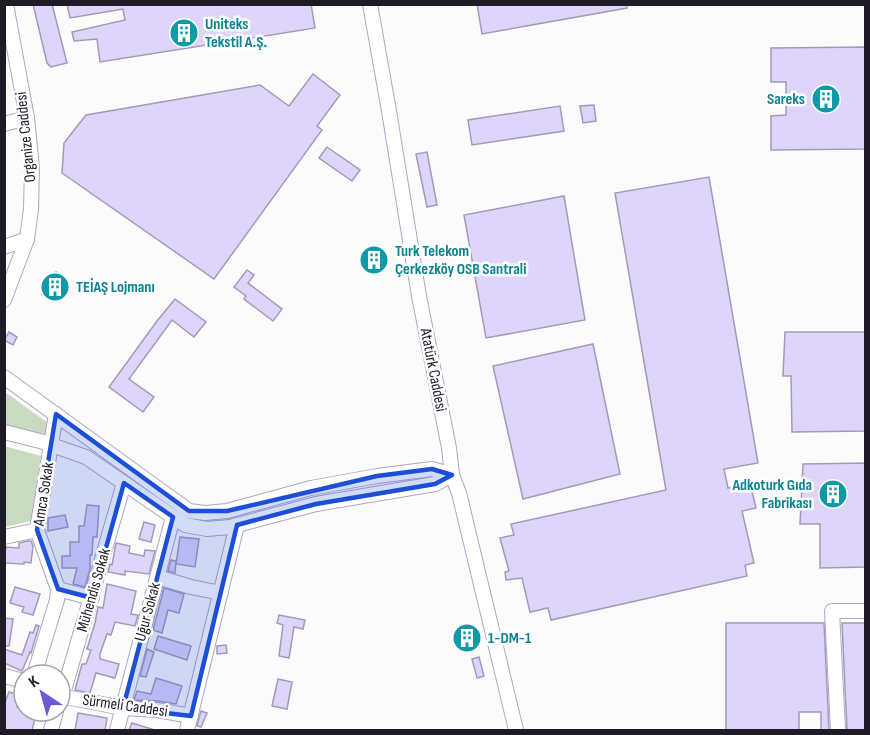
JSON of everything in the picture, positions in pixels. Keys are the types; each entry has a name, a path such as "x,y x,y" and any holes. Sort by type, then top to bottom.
{"street":[{"name":"Organize Caddesi","path":"6,4 27,118 32,168 31,209 27,239 16,270"},
{"name":"Atatürk Caddesi","path":"370,4 419,296 449,448 452,475 459,493 516,730"},
{"path":"4,124 27,118"},
{"path":"4,247 27,239"},
{"path":"4,287 16,270"},
{"path":"4,300 16,270"},
{"path":"4,377 189,511 205,513 227,511 311,488 388,475 432,469 452,475"},
{"name":"Amca Sokak","path":"56,414 37,530 58,589"},
{"path":"4,432 86,457 184,525 207,529 237,525 316,504 435,484 452,475"},
{"name":"Mühendis Sokak","path":"72,664 124,483"},
{"name":"Uğur Sokak","path":"117,730 173,517"},
{"path":"187,730 237,525"},
{"path":"4,537 37,530"},
{"path":"157,577 221,593"},
{"path":"38,663 57,600 58,589 92,598"},
{"path":"838,730 832,612 866,611"},
{"name":"Sürmeli Caddesi","path":"72,698 123,708 157,710 191,716"}],"highlighted area":[{"path":"56,414 189,511 227,511 377,476 432,469 452,475 435,484 316,504 237,525 191,716 123,708 173,517 124,483 92,598 58,589 37,530"}],"green space":[{"path":"5,392 48,423 45,434 5,428"},
{"path":"4,446 41,456 31,521 5,527"}],"building":[{"path":"33,4 52,4 67,63 51,67 47,63"},
{"name":"Uniteks Tekstil A.Ş.","path":"67,4 311,4 315,28 100,62 97,39 74,41 72,32 125,20 123,9 70,18"},
{"path":"477,4 627,4 627,8 482,34"},
{"name":"Sareks","path":"866,47 866,149 771,150 771,116 786,115 786,82 771,82 771,48"},
{"path":"313,74 340,95 317,126 322,130 214,279 62,173 64,143 86,115 260,85 289,106"},
{"path":"594,105 596,121 583,123 580,106"},
{"path":"560,106 564,131 472,145 468,120"},
{"path":"327,147 360,170 352,181 319,158"},
{"path":"427,152 437,205 427,207 416,154"},
{"path":"709,177 758,463 724,469 728,488 750,483 756,508 742,511 754,563 745,565 747,576 551,620 548,608 530,612 522,578 506,580 505,572 509,571 500,538 514,535 511,524 666,490 615,193"},
{"path":"564,196 585,320 486,338 464,215"},
{"name":"Turk Telekom Çerkezköy OSB Santrali","path":"380,250 383,267 368,270 365,253"},
{"path":"247,270 254,275 248,283 282,309 273,321 244,299 246,296 234,287"},
{"name":"TEİAŞ Lojmanı","path":"56,272 67,279 53,301 42,294"},
{"path":"175,299 206,322 194,337 172,320 129,379 154,397 143,412 109,387"},
{"path":"9,332 17,337 13,345 4,340"},
{"path":"785,332 866,332 866,431 792,432 791,376 783,376"},
{"path":"593,344 620,474 523,499 493,366"},
{"name":"Adkoturk Gıda Fabrikası","path":"866,463 866,567 820,568 820,524 800,524 803,464"},
{"path":"87,505 99,506 97,537 93,537 90,569 85,587 73,584 77,568 62,568 62,556 70,556 70,542 79,542 79,526 84,526"},
{"path":"65,515 68,527 48,531 48,518"},
{"path":"144,522 155,525 151,542 139,539"},
{"path":"180,537 199,539 195,567 176,564"},
{"path":"31,541 33,546 31,563 4,563 6,547 19,548 19,543"},
{"path":"116,543 130,546 129,553 144,556 145,550 155,551 149,574 125,571 125,575 108,572 110,564 112,565"},
{"path":"171,560 176,561 175,573 168,571"},
{"path":"107,584 136,591 131,614 138,615 135,626 115,622 111,635 107,634 100,659 119,664 115,678 96,673 90,693 75,690 82,664 86,664 91,650 87,649 98,607 103,608"},
{"path":"15,587 40,594 33,615 22,612 24,607 10,603"},
{"path":"164,588 184,594 179,613 168,610 162,633 153,630"},
{"path":"279,615 305,620 303,629 294,627 289,658 279,656 283,625 277,623"},
{"path":"4,618 13,619 9,646 4,646"},
{"path":"726,623 824,623 829,730 821,730 821,712 799,712 799,730 726,730"},
{"path":"842,623 866,623 866,730 847,730"},
{"path":"36,625 39,626 31,653 25,663 12,663 12,667 4,663 4,649 22,655 30,632 33,633"},
{"name":"1-DM-1","path":"472,629 475,645 463,648 460,632"},
{"path":"158,636 191,646 187,660 154,649"},
{"path":"226,645 227,653 217,654 217,646"},
{"path":"147,649 154,652 146,677 140,676"},
{"path":"479,657 484,676 477,678 472,659"},
{"path":"156,678 182,686 176,704 134,700 137,691 151,694"},
{"path":"278,679 292,682 287,709 272,706"},
{"path":"9,692 12,693 12,723 34,723 32,730 4,730 4,705"},
{"path":"201,711 207,713 201,727 197,726"},
{"path":"78,713 107,718 105,730 75,730"},
{"path":"132,723 152,729 129,730"}],"place":[{"name":"Uniteks Tekstil A.Ş.","path":"184,33"},
{"name":"Sareks","path":"826,99"},
{"name":"Turk Telekom Çerkezköy OSB Santrali","path":"374,260"},
{"name":"TEİAŞ Lojmanı","path":"55,287"},
{"name":"Adkoturk Gıda Fabrikası","path":"833,494"},
{"name":"1-DM-1","path":"467,638"}]}
